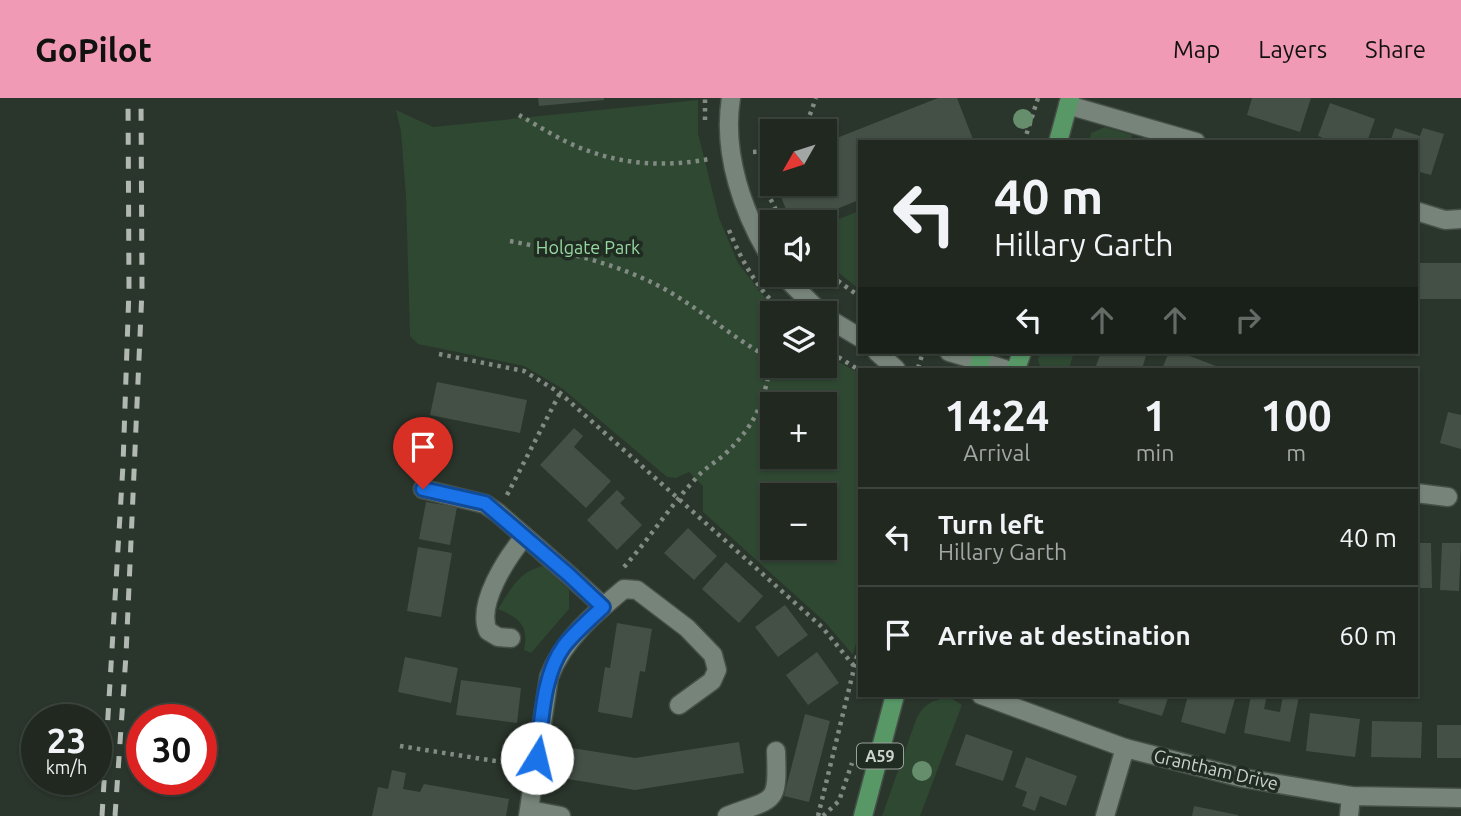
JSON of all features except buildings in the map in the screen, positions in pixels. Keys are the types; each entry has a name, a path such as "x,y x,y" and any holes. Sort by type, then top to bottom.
{"main road":[{"path":"1059,140 1069,102"},
{"name":"A59","path":"863,816 894,697"}],"street":[{"path":"731,98 728,115 736,178 760,241"},
{"path":"1069,102 1190,140"},
{"path":"1418,212 1445,220 1461,219"},
{"path":"795,287 809,301"},
{"path":"837,323 858,336"},
{"path":"879,354 895,368"},
{"path":"956,354 1002,368"},
{"path":"423,489 485,503 603,607"},
{"path":"1418,493 1448,497"},
{"path":"511,638 488,631 484,623 486,610 507,558 524,537"},
{"path":"561,816 529,813 549,677 565,646 603,607 622,580 687,628 713,655 717,670 712,681 679,705"},
{"name":"Grantham Drive","path":"986,697 1125,748 1243,778 1351,796 1461,799"},
{"path":"1105,816 1125,748"},
{"path":"727,816 765,803 773,796 777,785 776,751"},
{"path":"1349,816 1351,796"}],"path":[{"path":"808,119 816,98"},
{"path":"1025,140 1038,98"},
{"path":"519,115 586,150 634,162 681,165 709,159"},
{"path":"751,140 756,164"},
{"path":"753,152 760,152"},
{"path":"510,241 578,254 627,271 668,292 760,353"},
{"path":"837,280 858,295"},
{"path":"439,354 524,371 560,393 822,627 854,666"},
{"path":"837,356 858,369"},
{"path":"622,580 701,473 725,454 750,425 761,406 769,378"},
{"path":"498,513 560,393"},
{"path":"821,816 858,652"},
{"path":"400,746 536,767"},
{"path":"821,816 839,801 854,756"}],"green space":[{"name":"Holgate Park","path":"698,100 698,133 719,218 738,263 768,301 760,301 760,378 837,378 837,361 858,372 858,635 853,655 825,622 703,512 703,486 689,472 676,478 667,477 563,389 524,366 418,344 410,336 406,197 401,132 396,110 433,127"},
{"path":"1105,127 1132,135 1131,140 1089,140 1091,133"},
{"path":"858,211 858,288 837,271 837,220"},
{"path":"1040,354 1073,354 1069,368 1041,368"},
{"path":"543,566 569,590 569,609 531,653 524,650 525,634 521,624 498,609 522,577"},
{"path":"949,697 962,705 920,816 882,816 917,717 930,703"}],"railway":[{"path":"102,816 123,465 129,289 128,98"},
{"path":"115,816 126,655 142,290 141,98"}],"route":[{"path":"423,489 485,503 603,607 565,646 555,661 549,677 537,758"}]}
